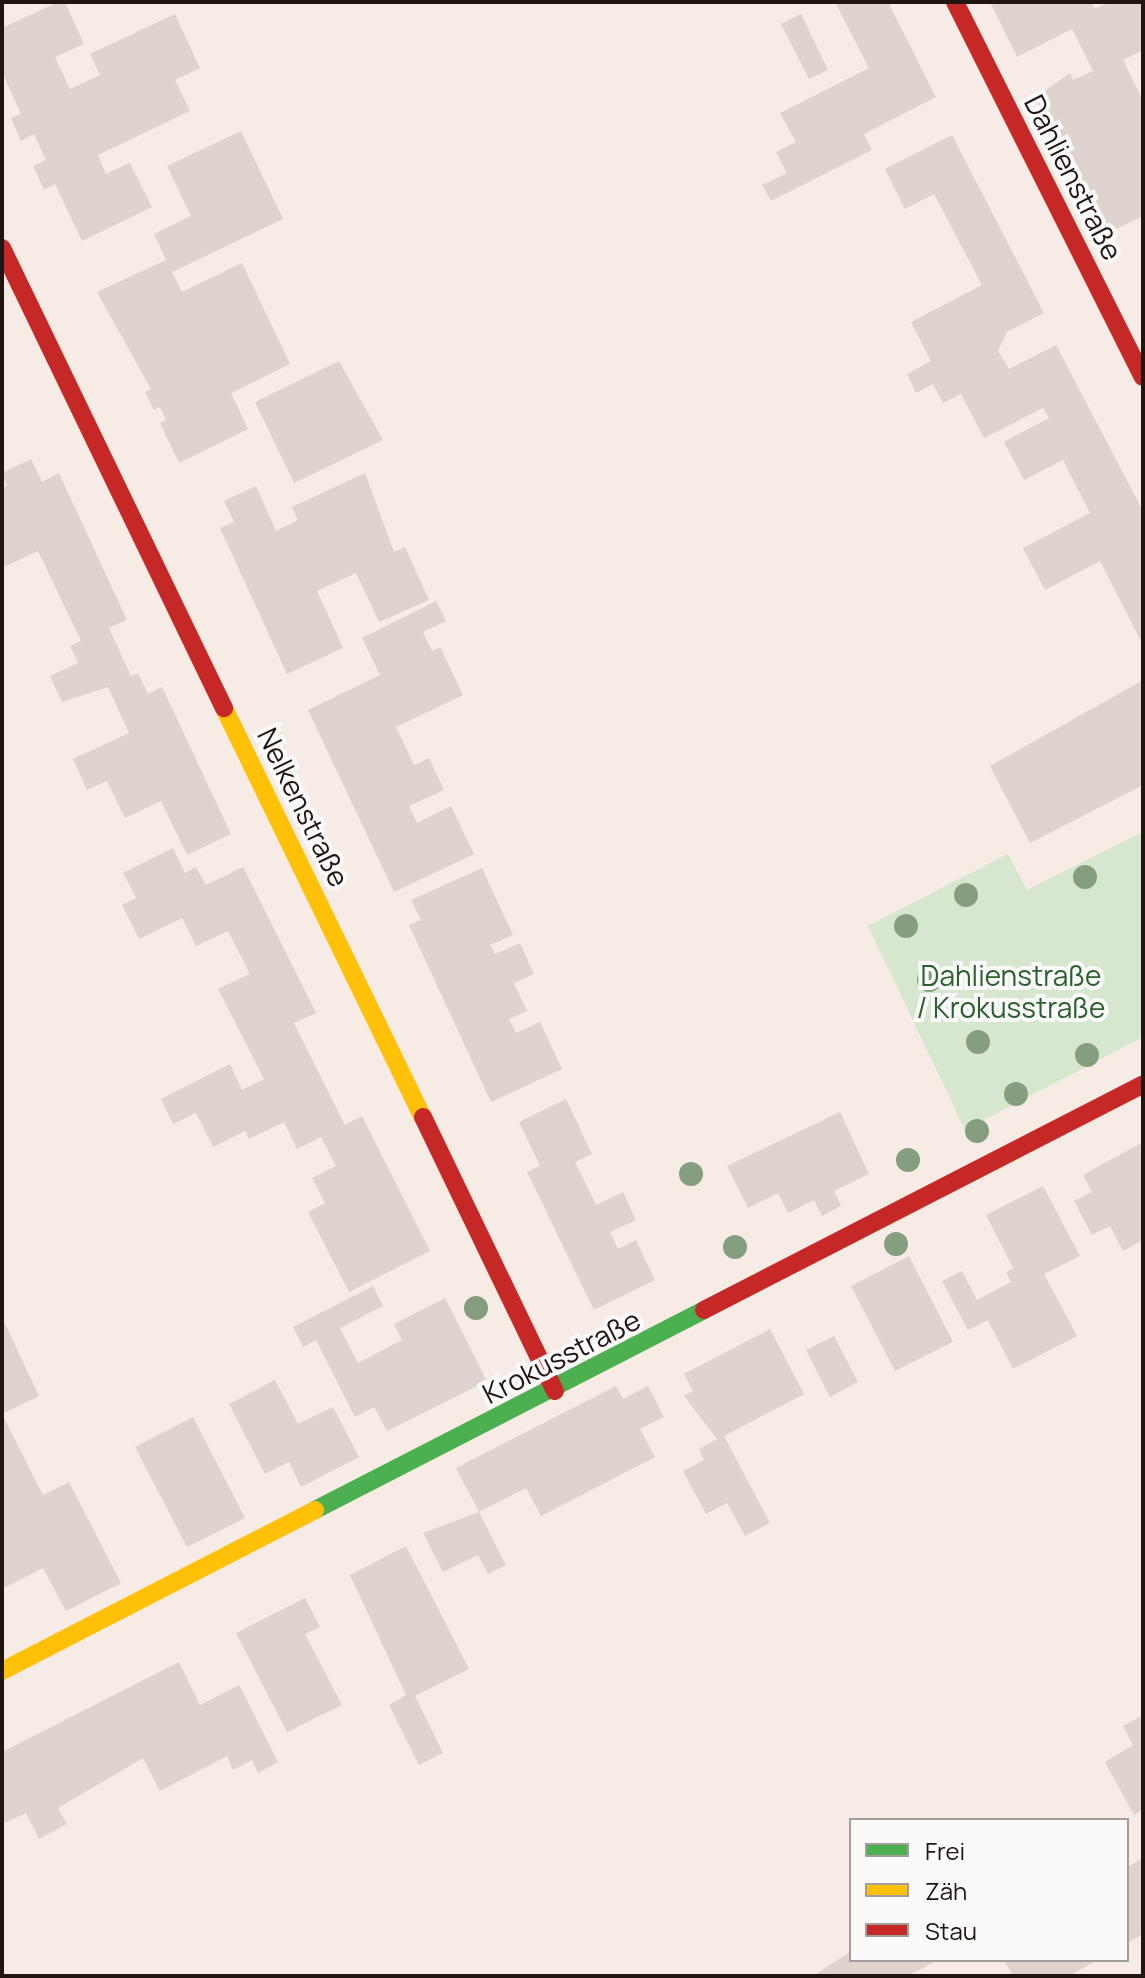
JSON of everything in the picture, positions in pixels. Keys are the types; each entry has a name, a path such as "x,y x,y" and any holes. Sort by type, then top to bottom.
{"street":[{"name":"Dahlienstraße","path":"955,2 1143,377"},
{"name":"Nelkenstraße","path":"2,248 555,1391"},
{"name":"Krokusstraße","path":"2,1671 555,1391 1143,1084"}],"green space":[{"name":"Dahlienstraße / Krokusstraße","path":"1143,832 1143,1037 965,1130 868,926 1008,854 1027,890"}],"building":[{"path":"58,2 65,2 84,44 55,57 70,89 100,75 90,54 175,14 200,68 175,80 190,111 98,155 106,174 130,163 152,207 82,241 55,184 44,190 33,166 46,160 34,134 21,141 11,118 21,114 2,72 2,28"},
{"path":"835,2 888,2 936,97 864,134 872,150 771,201 762,185 787,173 776,152 796,142 780,113 869,68"},
{"path":"990,2 1091,2 1095,9 1109,2 1143,2 1143,50 1123,60 1143,101 1143,216 1102,236 1035,98 1070,73 1073,80 1093,71 1072,29 1017,57"},
{"path":"801,14 828,70 809,79 781,24"},
{"path":"241,131 283,219 172,272 182,292 242,263 290,364 231,393 248,429 179,463 160,423 166,420 160,407 154,410 145,392 151,389 97,292 166,260 154,234 191,216 167,166"},
{"path":"952,135 1044,313 1007,332 998,351 1009,369 1056,345 1143,511 1143,645 1100,561 1045,590 1023,548 1090,513 1063,460 1024,480 1004,442 1049,418 1043,408 984,438 961,394 943,403 933,384 916,393 907,374 931,361 911,322 982,285 934,194 905,209 885,169"},
{"path":"339,361 383,440 294,483 255,402"},
{"path":"31,459 42,482 59,473 127,620 109,628 131,676 138,673 148,694 162,687 231,834 187,855 161,801 125,818 107,781 87,790 73,759 129,733 108,687 62,702 50,676 78,663 70,646 81,641 38,551 2,568 2,488 7,486 2,473"},
{"path":"365,473 394,552 405,547 429,600 379,622 356,573 317,591 343,648 287,674 220,528 234,522 224,501 256,486 276,531 298,520 292,507"},
{"path":"436,601 446,621 423,632 432,651 440,647 463,695 396,727 414,765 429,758 444,790 409,806 417,823 451,806 474,854 394,892 308,710 380,675 362,638"},
{"path":"1143,680 1143,785 1030,843 990,766"},
{"path":"173,848 185,873 196,867 206,885 243,867 316,1013 294,1023 345,1125 362,1116 430,1251 349,1292 308,1212 325,1203 312,1178 336,1166 321,1137 297,1149 284,1122 249,1139 245,1131 213,1147 196,1113 173,1124 161,1099 230,1064 242,1090 264,1079 218,989 250,974 228,931 196,946 182,918 139,939 122,905 136,898 123,873"},
{"path":"482,868 513,935 490,945 495,954 520,943 534,974 514,983 527,1011 509,1019 516,1033 540,1022 562,1069 491,1102 409,925 421,920 411,900"},
{"path":"566,1099 592,1154 575,1162 596,1205 623,1192 636,1220 610,1232 618,1249 636,1240 655,1280 594,1310 527,1172 540,1166 519,1122"},
{"path":"840,1112 869,1174 834,1191 841,1206 822,1216 814,1200 788,1213 778,1193 748,1208 727,1166"},
{"path":"1143,1142 1143,1240 1123,1251 1110,1226 1092,1235 1074,1201 1092,1192 1083,1175"},
{"path":"1043,1186 1080,1256 1044,1274 1077,1336 1013,1369 988,1320 968,1330 942,1281 962,1271 977,1300 1011,1282 1006,1272 1013,1268 986,1215"},
{"path":"909,1256 953,1342 895,1371 851,1286"},
{"path":"373,1286 383,1306 340,1328 358,1363 402,1340 394,1324 445,1298 487,1381 387,1431 374,1407 355,1417 316,1340 303,1347 293,1327"},
{"path":"2,1317 39,1396 2,1414"},
{"path":"770,1329 804,1394 724,1436 770,1523 745,1536 727,1503 706,1514 683,1471 704,1460 699,1449 717,1439 684,1396 693,1391 684,1374"},
{"path":"834,1336 858,1382 830,1397 806,1350"},
{"path":"275,1380 298,1424 333,1407 359,1457 301,1487 289,1462 265,1474 229,1404"},
{"path":"616,1386 623,1399 648,1386 664,1417 640,1429 655,1457 541,1516 526,1488 479,1512 456,1468"},
{"path":"2,1414 43,1495 69,1482 121,1583 66,1611 43,1568 2,1589"},
{"path":"193,1417 245,1518 187,1547 135,1447"},
{"path":"479,1512 506,1565 488,1574 478,1555 443,1572 423,1533"},
{"path":"406,1546 469,1669 415,1696 443,1753 419,1765 389,1705 406,1695 350,1575"},
{"path":"305,1598 320,1627 305,1634 342,1705 287,1732 236,1633"},
{"path":"179,1662 200,1705 239,1685 278,1762 258,1773 252,1760 233,1770 227,1756 160,1791 143,1758 58,1808 67,1824 39,1839 26,1813 2,1824 2,1752"},
{"path":"1143,1715 1143,1809 1134,1815 1105,1762 1133,1745 1123,1726"},
{"path":"1143,1858 1143,1934 1129,1942 1129,1866"},
{"path":"849,1952 849,1962 933,1962 908,1976 813,1976"},
{"path":"1005,1962 1094,1962 1069,1976 1013,1976"}],"traffic: fast":[{"path":"315,1510 704,1310"}],"traffic: slow":[{"path":"224,708 423,1117"},
{"path":"2,1671 315,1510"}],"traffic: jam":[{"path":"955,2 1143,377"},
{"path":"2,248 224,708"},
{"path":"704,1310 1143,1084"},
{"path":"423,1117 555,1391"}]}
